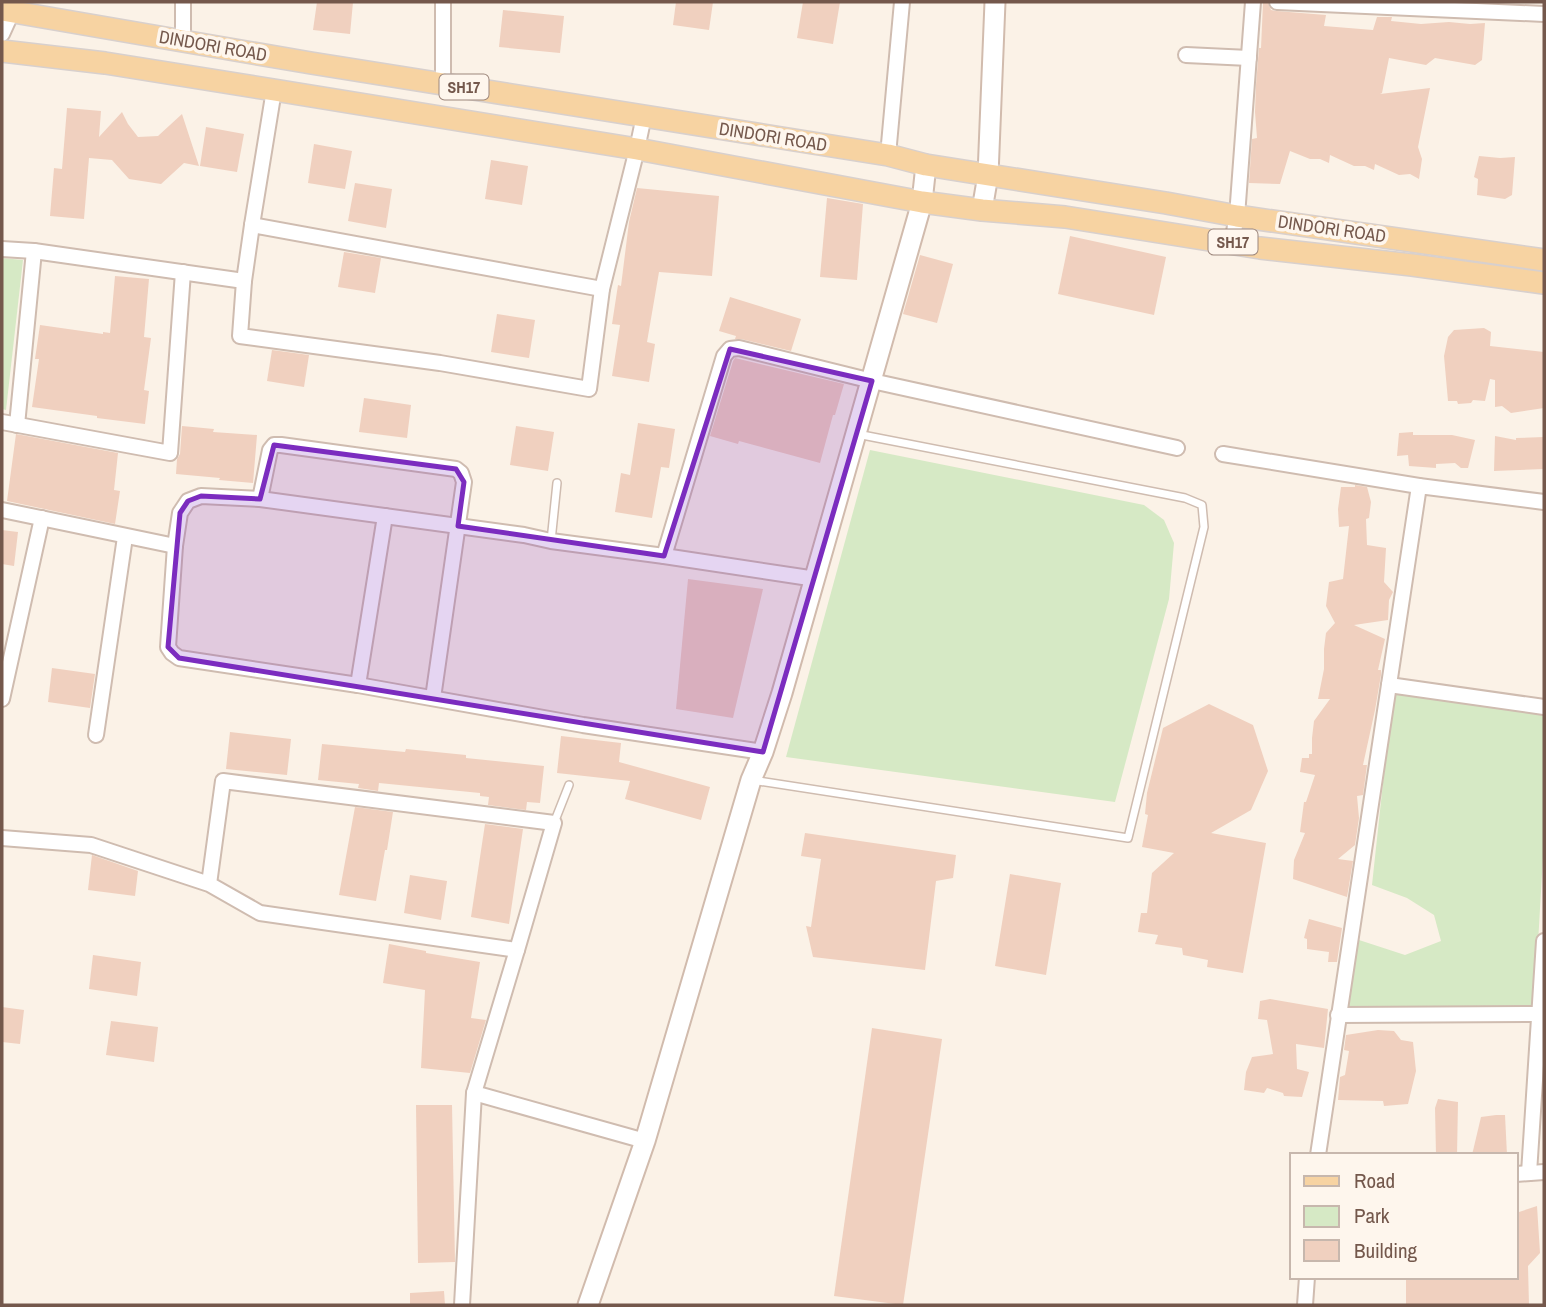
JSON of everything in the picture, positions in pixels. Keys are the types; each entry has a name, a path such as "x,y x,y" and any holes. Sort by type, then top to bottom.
{"main road":[{"name":"DINDORI ROAD","path":"8,8 311,63 888,155 926,165 1237,216 1544,260"},
{"name":"DINDORI ROAD","path":"2,51 105,63 637,149 922,202 1065,217 1260,248 1544,283"}],"street":[{"path":"183,2 183,41"},
{"path":"443,2 443,83"},
{"path":"888,155 902,2"},
{"path":"982,210 988,175 995,2"},
{"path":"1232,242 1237,216 1253,2"},
{"path":"1277,2 1543,10"},
{"path":"2,34 8,8"},
{"path":"1186,55 1249,58"},
{"path":"274,90 244,281 240,336 440,363 589,389 602,289 644,116"},
{"path":"588,1305 645,1141 751,780 763,752 816,579 922,202 926,165"},
{"path":"252,225 602,289"},
{"path":"2,249 34,251 244,281"},
{"path":"17,425 34,251"},
{"path":"2,422 170,453 183,272"},
{"path":"664,556 724,356 730,349 739,348 872,381 1177,448"},
{"path":"260,499 270,450 274,445 456,469 461,473 464,482 433,698"},
{"path":"1223,454 1419,486 1544,502"},
{"path":"1318,1153 1419,486"},
{"path":"763,752 180,658 168,647 180,513 188,501 201,496 260,499 816,579"},
{"path":"2,510 175,547"},
{"path":"358,685 385,516"},
{"path":"2,699 42,518"},
{"path":"96,735 125,537"},
{"path":"1389,685 1544,707"},
{"path":"209,884 223,782 554,823 474,1093 462,1305"},
{"path":"2,838 91,845 209,884 260,913 517,950"},
{"path":"1530,1173 1544,941"},
{"path":"1338,1015 1540,1014"},
{"path":"474,1093 645,1141"},
{"path":"1305,1305 1307,1279"}],"lane":[{"path":"751,780 1128,838 1204,527 1202,505 1185,498 857,433"},
{"path":"551,541 557,483"},
{"path":"554,823 569,785"}],"highlighted area":[{"path":"730,349 872,381 763,752 179,658 168,647 180,513 188,501 201,496 260,499 274,445 456,469 464,482 458,526 664,556"}],"green space":[{"path":"2,258 23,260 6,410 2,409"},
{"path":"870,450 1144,505 1164,520 1174,543 1169,599 1115,802 786,757"},
{"path":"1393,690 1544,712 1544,839 1534,1013 1345,1010 1359,940 1405,955 1441,941 1434,915 1407,898 1372,885"}],"building":[{"path":"317,2 353,2 350,34 313,30"},
{"path":"676,2 713,2 709,30 673,25"},
{"path":"803,2 840,2 833,44 797,38"},
{"path":"1263,3 1268,3 1271,10 1276,11 1326,15 1324,26 1373,30 1377,17 1392,17 1391,21 1421,24 1485,23 1482,60 1475,65 1435,58 1426,65 1389,58 1380,94 1430,88 1418,147 1422,159 1419,179 1410,174 1399,175 1375,164 1374,170 1365,166 1354,166 1330,155 1329,163 1290,151 1280,184 1249,183 1252,139 1257,138 1256,85"},
{"path":"503,10 564,16 560,53 499,47"},
{"path":"67,108 101,111 99,137 122,112 138,137 158,136 182,114 199,166 184,163 161,184 129,179 112,160 89,158 84,219 50,216 54,168 62,169"},
{"path":"206,127 244,134 237,172 200,166"},
{"path":"314,144 352,151 345,189 308,183"},
{"path":"1479,156 1515,157 1512,195 1505,199 1477,195 1478,179 1474,177"},
{"path":"491,160 528,166 522,205 485,199"},
{"path":"355,183 392,189 386,228 348,221"},
{"path":"637,188 719,196 712,276 659,272 647,342 655,344 649,382 612,376 620,325 612,324"},
{"path":"827,198 863,204 857,280 820,277"},
{"path":"1070,236 1166,257 1154,315 1058,294"},
{"path":"344,252 381,258 375,293 338,287"},
{"path":"920,255 953,264 937,323 903,314"},
{"path":"115,276 149,279 144,337 151,338 144,390 149,391 145,424 32,407 39,359 35,359 40,325 110,333"},
{"path":"730,297 801,319 791,351 735,339 736,336 719,331"},
{"path":"497,314 535,320 529,358 491,352"},
{"path":"1484,328 1491,332 1490,346 1544,352 1544,408 1511,413 1502,406 1495,407 1495,380 1490,379 1485,401 1473,400 1471,403 1458,404 1457,401 1448,401 1444,356 1448,337 1454,330"},
{"path":"272,350 309,355 304,387 267,381"},
{"path":"735,358 844,384 820,463 710,436"},
{"path":"364,398 411,405 407,438 359,432"},
{"path":"638,423 675,429 669,468 661,467 652,518 615,512 621,473 630,475"},
{"path":"182,426 214,429 213,432 257,435 253,483 176,474"},
{"path":"516,426 554,432 548,471 510,465"},
{"path":"1413,432 1413,435 1452,435 1475,440 1468,468 1461,468 1455,463 1436,464 1436,468 1409,466 1408,455 1397,456 1399,433"},
{"path":"16,434 118,453 114,490 120,491 115,524 7,501"},
{"path":"1495,436 1516,440 1544,437 1544,469 1494,471"},
{"path":"1341,487 1367,487 1371,502 1369,518 1366,519 1367,545 1386,548 1384,582 1393,592 1389,600 1388,620 1354,625 1385,639 1378,670 1381,670 1381,675 1375,710 1363,765 1367,765 1363,795 1357,796 1359,818 1355,845 1338,859 1353,861 1347,897 1293,879 1294,860 1305,833 1300,832 1304,802 1315,775 1300,772 1302,758 1309,758 1309,754 1312,754 1314,721 1330,699 1318,699 1324,669 1326,633 1335,623 1326,606 1329,582 1343,579 1349,526 1339,527"},
{"path":"2,530 18,532 14,566 2,564"},
{"path":"688,579 763,589 733,718 676,709"},
{"path":"52,668 95,674 90,708 48,702"},
{"path":"1209,704 1253,725 1268,771 1251,810 1211,833 1266,843 1243,973 1207,967 1208,960 1183,955 1182,948 1155,944 1158,935 1138,932 1141,913 1147,913 1152,873 1174,853 1142,847 1148,815 1145,814 1147,793 1163,728"},
{"path":"230,732 291,739 287,775 226,769"},
{"path":"561,736 621,743 619,762 710,787 701,820 625,799 630,781 557,773"},
{"path":"322,744 405,752 406,749 544,766 540,803 527,802 526,810 488,805 489,797 480,796 480,793 379,783 378,791 358,788 359,784 318,780"},
{"path":"355,807 393,812 376,901 339,895"},
{"path":"485,824 523,829 509,924 471,917"},
{"path":"805,833 956,855 953,878 936,881 925,970 813,957 806,926 811,927 821,859 801,856"},
{"path":"92,855 138,871 135,896 88,890"},
{"path":"1010,874 1061,883 1046,975 995,966"},
{"path":"410,875 447,881 441,920 404,913"},
{"path":"1309,919 1342,928 1337,962 1328,962 1329,952 1307,949 1307,939 1304,938"},
{"path":"389,944 480,962 471,1018 486,1020 470,1073 421,1068 425,990 383,983"},
{"path":"93,955 141,962 137,996 89,989"},
{"path":"1270,999 1328,1009 1324,1048 1296,1044 1297,1069 1309,1072 1302,1097 1284,1096 1283,1093 1267,1088 1264,1093 1244,1090 1246,1072 1252,1057 1273,1054 1267,1020 1258,1019 1260,1001"},
{"path":"2,1007 24,1010 20,1044 2,1042"},
{"path":"111,1021 158,1027 154,1062 106,1055"},
{"path":"872,1028 942,1039 903,1305 834,1296"},
{"path":"1378,1030 1394,1031 1401,1040 1413,1042 1416,1071 1408,1104 1384,1106 1383,1101 1338,1100 1340,1077 1345,1075 1349,1051 1344,1050 1346,1035"},
{"path":"1438,1099 1458,1102 1457,1153 1436,1153 1435,1108"},
{"path":"416,1105 452,1105 455,1262 418,1263"},
{"path":"1505,1115 1507,1153 1472,1153 1481,1117"},
{"path":"1537,1206 1540,1253 1528,1266 1529,1305 1406,1305 1406,1279 1518,1279 1518,1212"},
{"path":"444,1291 445,1305 410,1305 410,1293"}]}
